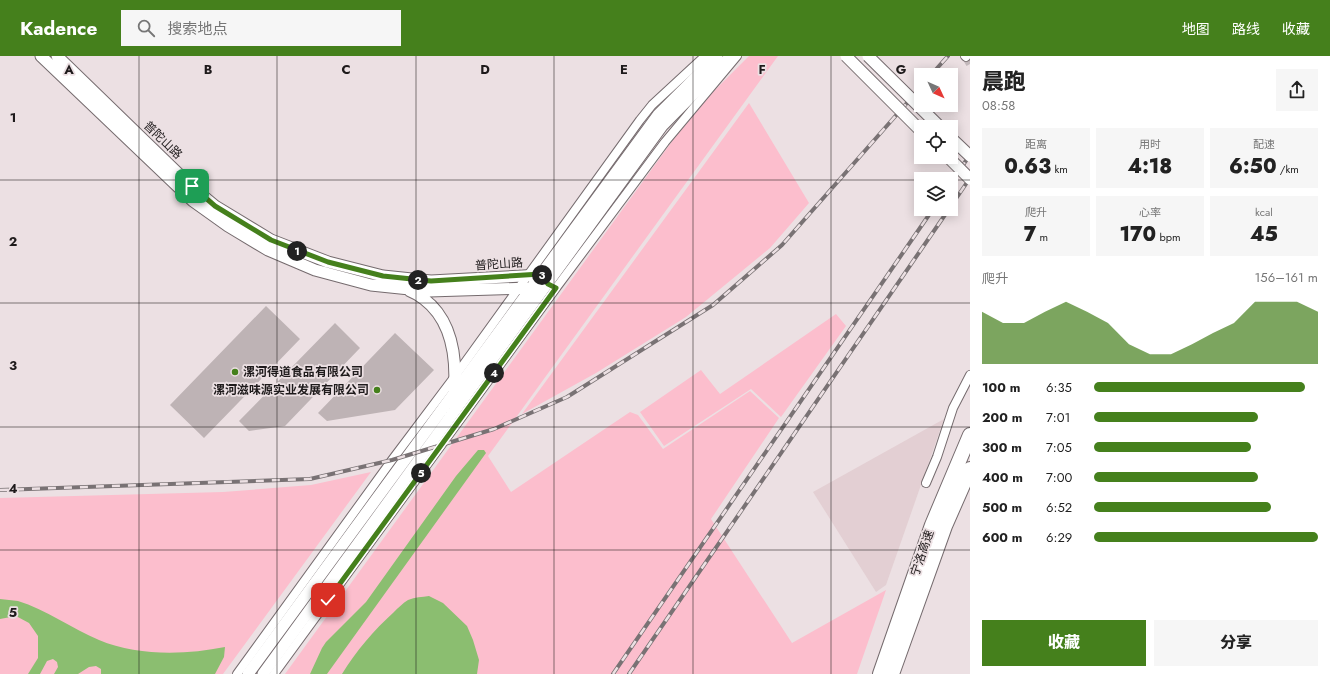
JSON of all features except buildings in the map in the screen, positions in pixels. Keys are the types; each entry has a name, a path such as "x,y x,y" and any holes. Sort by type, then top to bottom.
{"highway":[{"name":"宁洛高速","path":"880,674 932,525 970,435"},
{"name":"宁洛高速","path":"892,674 946,526 970,469"}],"main road":[{"name":"普陀山路","path":"41,56 192,201 228,226 268,250 315,270 371,285 429,291 531,288 548,282"},
{"name":"普陀山路","path":"57,56 192,186 215,206 271,240 328,262 383,276 431,281 527,275 548,282"},
{"path":"548,282 658,115 717,56"},
{"path":"263,674 662,126 731,56"},
{"path":"846,56 914,124"},
{"path":"868,56 933,120"},
{"path":"958,145 970,156"},
{"path":"955,164 970,179"},
{"path":"406,288 424,299 440,317 450,336 456,375 454,396"},
{"path":"248,674 454,396 531,288"}],"street":[{"path":"237,674 644,115 652,105 705,56"},
{"path":"274,674 548,282 737,56"},
{"path":"926,483 937,457 953,408 970,375"}],"shaded area":[{"path":"749,56 778,56 488,456 511,492 630,412 638,415 663,449 750,391 779,418 711,519 792,643 886,590 857,674 285,674 673,140 713,92"},
{"path":"749,103 809,203 770,248 686,317 596,373 522,414"},
{"path":"836,314 846,326 781,417 751,389 664,446 640,412 701,370 720,394"},
{"path":"944,419 886,585 876,592 813,492"},
{"path":"478,450 484,450 486,453 327,674 310,674 326,642 366,602 456,476"},
{"path":"371,472 223,674 0,674 0,498 223,492 311,485"},
{"path":"429,596 443,603 467,626 479,660 477,674 342,674 353,657 379,626 406,601 418,597"},
{"path":"0,599 18,601 49,614 99,640 129,649 178,653 225,647 224,657 215,674 101,674 101,669 96,666 89,667 78,674 54,674 58,667 57,662 53,659 47,661 40,674 28,674 38,658 38,636 29,623 16,616 0,619"}],"tunnel":[{"path":"966,57 970,64"}],"railway":[{"path":"937,68 948,56"},
{"path":"0,490 310,479 392,460 494,429 567,397 713,305 782,245 914,95"},
{"path":"958,172 970,155"},
{"path":"958,196 970,178"},
{"path":"613,674 928,216"},
{"path":"629,674 944,216"}],"place":[{"name":"漯河得道食品有限公司","path":"235,372"},
{"name":"漯河滋味源实业发展有限公司","path":"377,390"}],"route":[{"path":"192,186 215,206 271,240 328,262 383,276 431,281 541,274 548,284 556,288 328,600"}]}
